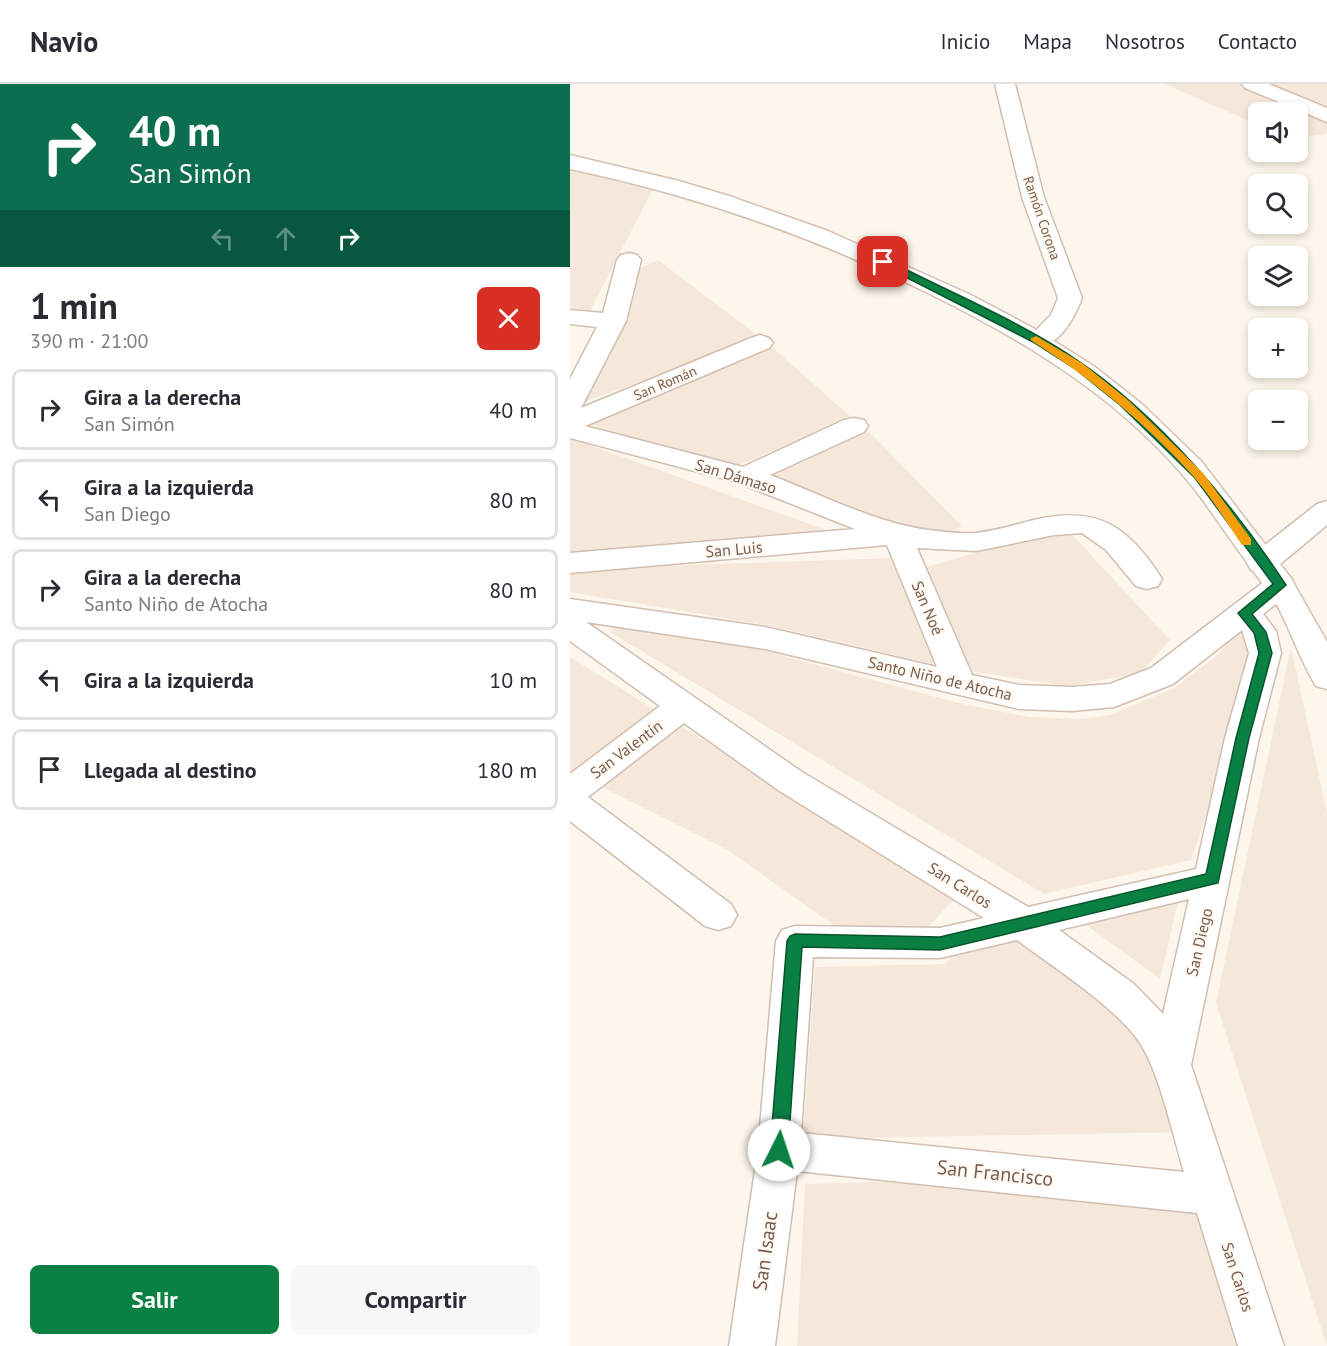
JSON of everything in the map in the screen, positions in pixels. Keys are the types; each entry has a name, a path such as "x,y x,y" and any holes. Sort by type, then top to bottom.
{"street":[{"name":"Ramón Corona","path":"1005,84 1033,197 1070,298 1062,318 1039,340"},
{"path":"1252,84 1327,116"},
{"path":"570,162 604,168 695,193 782,221 904,271 1039,340 1078,365 1124,402 1199,476 1271,574 1320,660 1327,678"},
{"path":"570,404 613,321 629,260"},
{"path":"570,317 613,321"},
{"name":"San Román","path":"570,422 760,343"},
{"path":"746,476 854,426"},
{"name":"San Dámaso","path":"570,430 746,476 897,535"},
{"name":"Santo Niño de Atocha","path":"571,623 765,638 959,681 1019,697 1072,699 1114,695 1162,676 1245,613 1271,574 1327,510"},
{"path":"897,535 951,542 978,542 1059,524 1093,526 1122,550 1147,579"},
{"name":"San Luis","path":"570,562 897,535"},
{"name":"San Noé","path":"897,535 959,681"},
{"name":"San Diego","path":"1171,1065 1242,738 1265,653 1260,632 1245,613"},
{"name":"San Carlos","path":"571,623 790,781 1021,922 1120,996 1153,1030 1171,1065 1261,1346"},
{"name":"San Valentín","path":"570,792 683,706"},
{"path":"570,802 718,915"},
{"path":"1021,922 1213,879"},
{"name":"San Isaac","path":"752,1346 779,1150 795,941 940,943 981,935 1021,922"},
{"name":"San Francisco","path":"779,1150 1212,1196"}],"shaded area":[{"path":"1165,84 1242,84 1284,102 1248,102 1248,121"},
{"path":"1263,84 1327,84 1327,111"},
{"path":"1308,112 1327,120 1327,134 1308,137"},
{"path":"570,167 655,185 590,311 570,307"},
{"path":"658,260 761,338 570,407 626,274"},
{"path":"771,346 851,417 725,471 578,420"},
{"path":"868,431 962,526 927,544 762,480"},
{"path":"570,438 854,540 570,553"},
{"path":"1065,527 1170,640 1140,673 1068,686 968,671 920,569"},
{"path":"896,558 942,666 771,626 570,592 570,569"},
{"path":"1256,597 1268,638 1191,860 1044,894 610,632 618,624 739,644 962,704 1030,717 1082,719 1110,715 1174,688 1219,654"},
{"path":"1291,647 1327,813 1327,1346 1216,1003"},
{"path":"570,657 956,897 927,928 839,929 728,850 570,771"},
{"path":"1181,889 1160,979 1074,916"},
{"path":"987,919 1140,1013 1189,1132 803,1139 815,967 945,964"},
{"path":"1201,1173 1259,1346 797,1346 805,1184"}],"slow traffic":[{"path":"1036,339 1078,365 1124,402 1199,476 1247,542"}],"route":[{"path":"779,1150 795,941 940,943 981,935 1021,922 1213,879 1242,738 1265,653 1260,632 1245,613 1280,585 1199,476 1124,402 1078,365 1039,340 883,262"}]}
